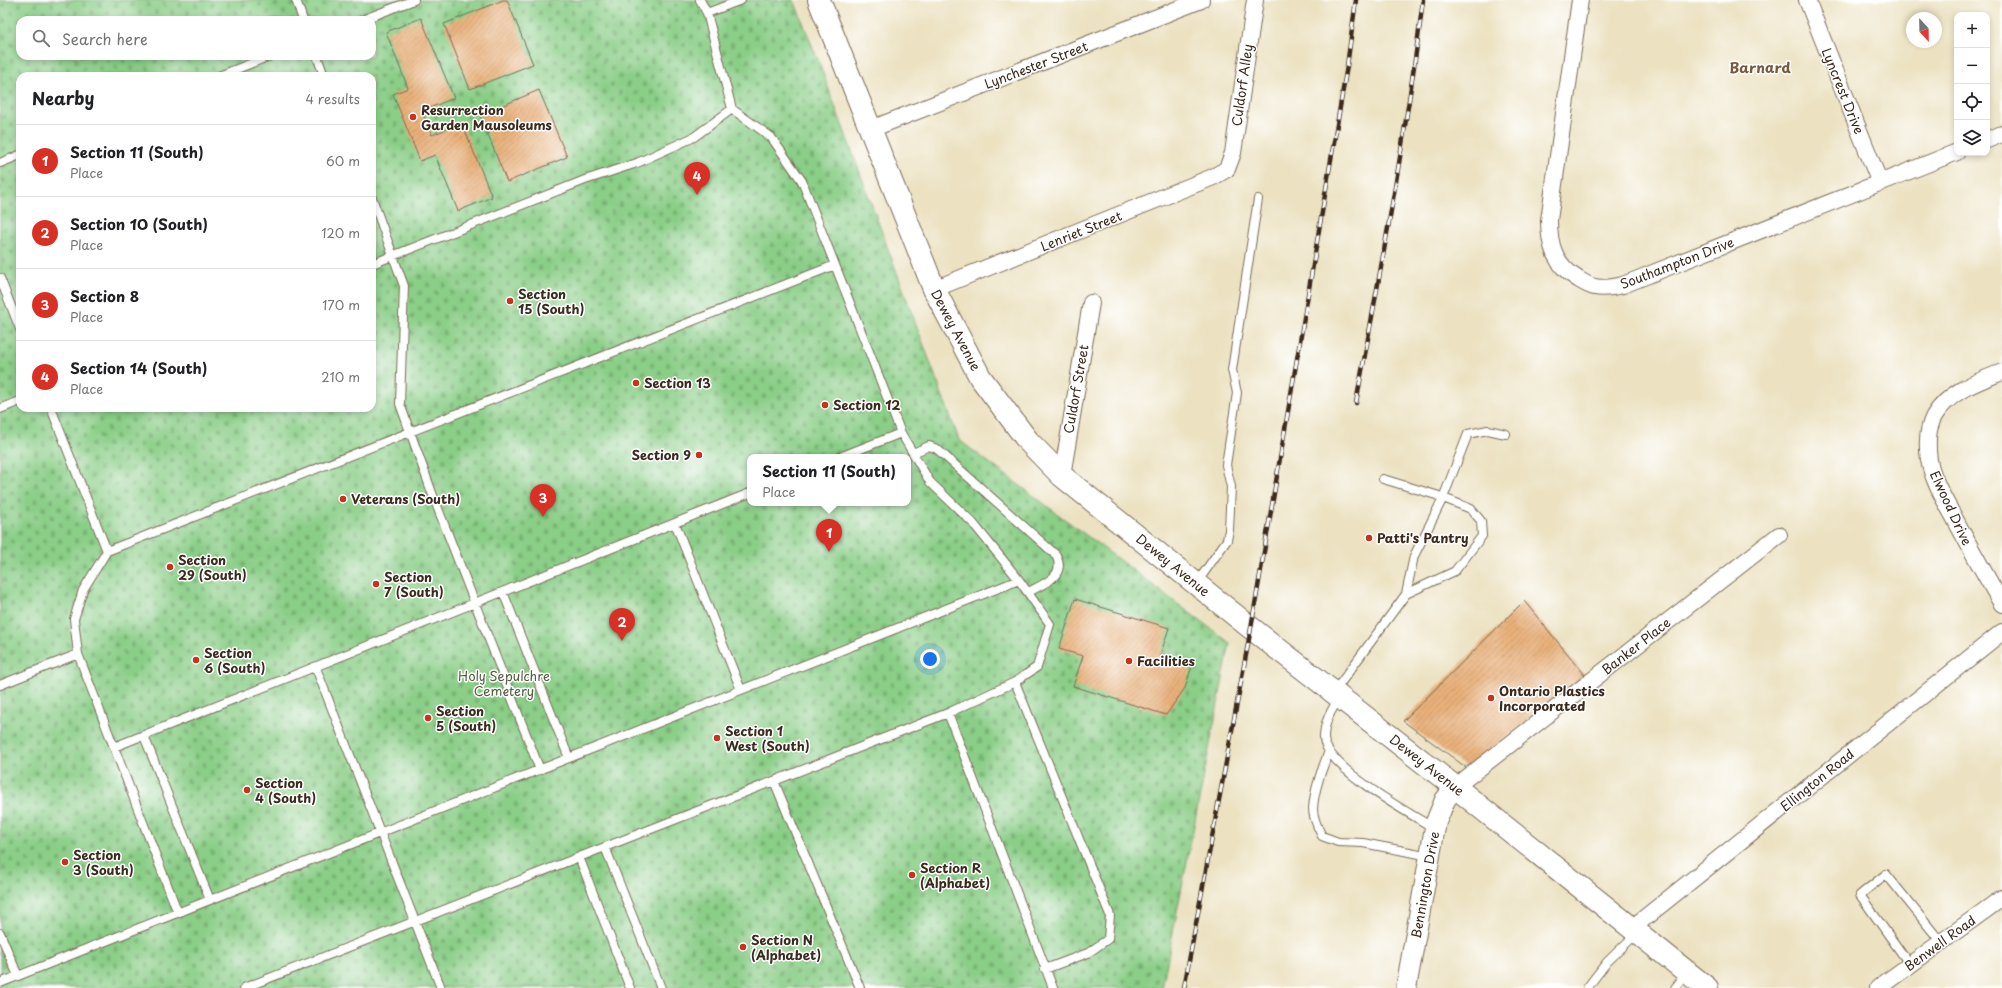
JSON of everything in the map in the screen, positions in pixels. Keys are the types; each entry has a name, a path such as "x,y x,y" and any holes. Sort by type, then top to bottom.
{"main road":[{"name":"Dewey Avenue","path":"819,0 934,289 964,349 985,383 1028,441 1062,476 1336,695 1455,786 1635,931 1681,981 1707,988"}],"street":[{"name":"Lynchester Street","path":"871,129 1201,0"},
{"name":"Culdorf Alley","path":"1226,169 1232,153 1255,0"},
{"name":"Southampton Drive","path":"1580,0 1549,220 1549,232 1554,254 1559,263 1565,271 1584,283 1594,287 1607,288 1623,285 1954,153"},
{"name":"Lyncrest Drive","path":"1807,0 1880,183"},
{"path":"1990,139 2002,134"},
{"name":"Lenriet Street","path":"934,289 1213,177 1226,169"},
{"name":"Culdorf Street","path":"1062,476 1091,303"},
{"name":"Elwood Drive","path":"2002,372 1964,388 1941,406 1934,416 1929,429 1927,446 1929,462 1946,502 2002,604"},
{"name":"Banker Place","path":"1455,786 1779,535"},
{"name":"Ellington Road","path":"1635,931 2002,632"},
{"name":"Bennington Drive","path":"1406,988 1439,811 1455,786"},
{"name":"Benwell Road","path":"1878,988 2002,898"}],"lane":[{"path":"296,0 302,16"},
{"path":"372,16 414,0"},
{"path":"245,988 948,713 1015,682 1037,667 1050,624 1019,580 974,523 930,482 901,433 802,181 771,137 732,109 707,13 700,0"},
{"path":"707,13 741,0"},
{"path":"229,72 260,60"},
{"path":"318,60 323,72"},
{"path":"376,263 585,180 637,163 694,137 732,109"},
{"path":"0,163 16,157"},
{"path":"1196,584 1227,540 1229,530 1231,487 1226,465 1237,393 1232,370 1258,199"},
{"path":"376,209 404,286 400,404 435,501 540,770"},
{"path":"178,913 78,654 74,619 83,590 107,551 411,433 835,265"},
{"path":"0,278 16,319"},
{"path":"0,409 16,403"},
{"path":"53,412 107,551"},
{"path":"1435,828 1350,775 1329,751 1324,739 1327,717 1336,695 1406,594 1414,556 1443,498 1468,434 1488,430 1506,434"},
{"path":"848,454 901,433"},
{"path":"913,453 929,446 937,448 1056,554 1059,561 1058,572 1049,582 1028,592"},
{"path":"1383,479 1443,498 1471,509 1481,521 1482,536 1454,571 1406,594"},
{"path":"114,747 316,668 747,494"},
{"path":"675,523 741,690"},
{"path":"0,983 1019,580"},
{"path":"503,592 569,758"},
{"path":"0,684 78,654"},
{"path":"316,668 442,988"},
{"path":"1015,682 1110,915 1108,938 1088,953 1046,969"},
{"path":"948,713 1053,988"},
{"path":"144,736 210,900"},
{"path":"1329,751 1321,772 1314,809 1315,821 1322,836 1338,842 1363,844 1430,856"},
{"path":"774,781 860,988"},
{"path":"605,847 661,988"},
{"path":"579,857 630,988"},
{"path":"1910,965 1860,894 1886,874 1941,942"},
{"path":"1587,988 1607,962 1635,931"},
{"path":"0,933 18,976"}],"green space":[{"name":"Holy Sepulchre Cemetery","path":"0,0 794,0 821,68 959,440 1230,643 1162,988 0,988"}],"building":[{"name":"Resurrection Garden Mausoleums","path":"503,0 507,0 533,64 470,89 444,24"},
{"name":"Resurrection Garden Mausoleums","path":"421,18 454,98 422,111 432,135 462,123 492,197 458,211 435,155 420,161 393,94 408,88 386,32"},
{"name":"Resurrection Garden Mausoleums","path":"539,90 567,157 507,182 480,115"},
{"name":"Facilities","path":"1075,599 1169,628 1160,656 1192,666 1185,688 1166,715 1073,686 1083,656 1059,649"},
{"name":"Ontario Plastics Incorporated","path":"1524,601 1585,675 1467,768 1403,721"}],"railway":[{"path":"1184,988 1251,628 1347,66 1356,0"},
{"path":"1356,403 1401,152 1423,0"}],"place":[{"name":"Resurrection Garden Mausoleums","path":"413,117"},
{"name":"Section 14 (South)","path":"697,195"},
{"name":"Section 15 (South)","path":"510,301"},
{"name":"Section 13","path":"636,383"},
{"name":"Section 12","path":"825,405"},
{"name":"Section 9","path":"699,455"},
{"name":"Veterans (South)","path":"343,499"},
{"name":"Section 8","path":"543,517"},
{"name":"Patti's Pantry","path":"1369,538"},
{"name":"Section 11 (South)","path":"829,552"},
{"name":"Section 29 (South)","path":"170,567"},
{"name":"Section 7 (South)","path":"376,584"},
{"name":"Section 10 (South)","path":"622,641"},
{"name":"Section 6 (South)","path":"196,660"},
{"name":"Facilities","path":"1129,661"},
{"name":"Ontario Plastics Incorporated","path":"1491,698"},
{"name":"Section 5 (South)","path":"428,718"},
{"name":"Section 1 West (South)","path":"717,738"},
{"name":"Section 4 (South)","path":"247,790"},
{"name":"Section 3 (South)","path":"65,862"},
{"name":"Section R (Alphabet)","path":"912,875"},
{"name":"Section N (Alphabet)","path":"743,947"}],"district":[{"name":"Barnard","path":"1760,68"}]}
